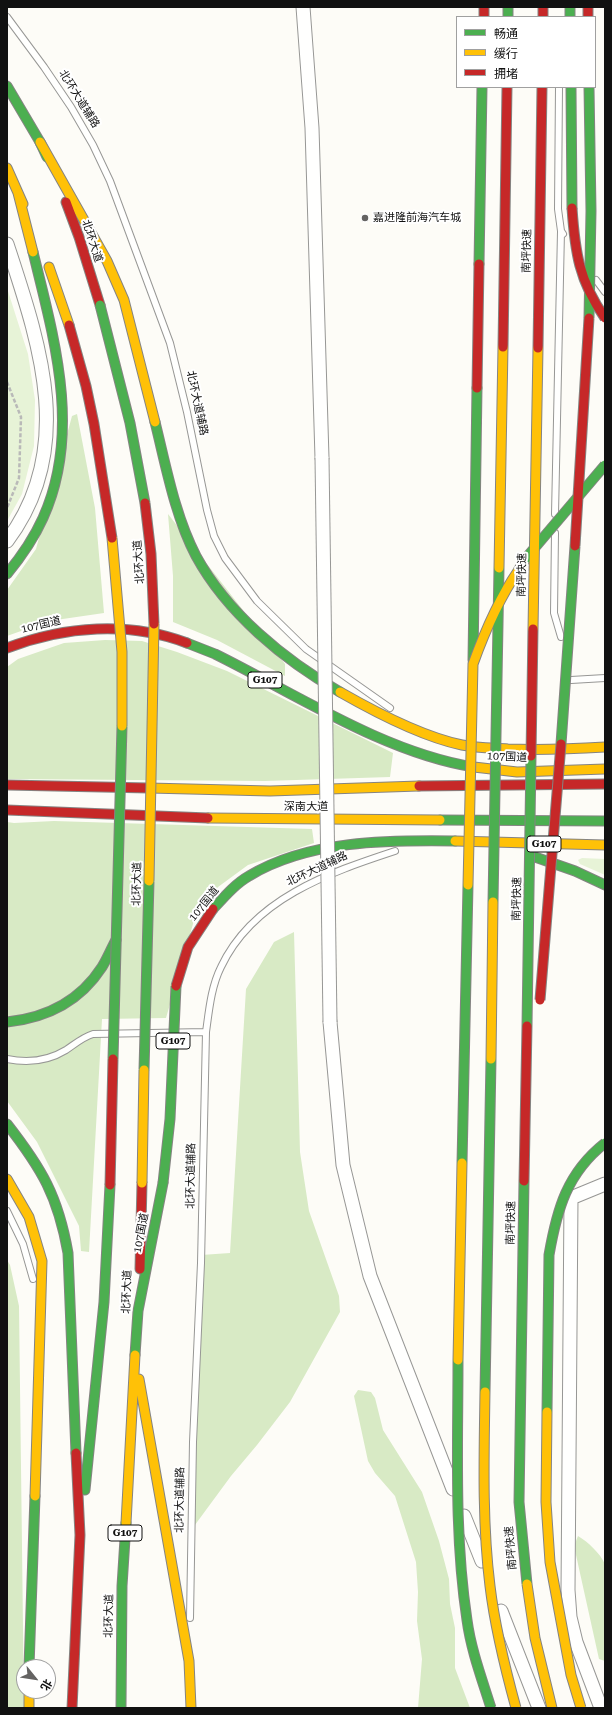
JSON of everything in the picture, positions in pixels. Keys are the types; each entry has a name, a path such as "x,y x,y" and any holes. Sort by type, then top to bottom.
{"main road":[{"path":"7,80 106,261 124,300 177,510 196,556 210,578 240,616 285,656 315,678 370,710 431,735 462,744 483,748 567,750 605,746"},
{"name":"北环大道","path":"7,86 40,142 57,179 74,223 100,306 126,404 136,447 150,542 154,639 142,1183 138,1311 122,1586 121,1708"},
{"path":"482,88 473,664 458,1352 458,1506 461,1571 467,1622 476,1659 491,1708"},
{"name":"南坪快速","path":"507,88 486,1353 485,1506 491,1584 500,1642 516,1708"},
{"name":"南坪快速","path":"542,88 519,1502 524,1566 535,1638 552,1708"},
{"path":"571,88 572,208 575,246 582,279 595,305 605,318"},
{"path":"539,1006 566,667 586,380 590,298 589,88"},
{"name":"北环大道","path":"7,168 44,255 69,325 86,386 99,450 110,520 119,605 123,691 110,1185 104,1302 95,1404 80,1535 72,1708"},
{"path":"7,574 21,556 40,525 53,490 61,452 64,412 61,374 51,323 18,193"},
{"path":"473,664 503,593 526,558 605,465"},
{"name":"107国道","path":"7,648 22,641 80,629 107,628 144,632 180,641 208,651 364,730 433,758 476,767 517,771 605,769"},
{"path":"464,785 517,771"},
{"name":"深南大道","path":"7,785 270,790 464,785 605,784"},
{"name":"深南大道","path":"7,810 237,819 605,821"},
{"path":"7,815 28,811"},
{"name":"107国道","path":"138,1311 163,1183 170,1119 176,983 188,947 213,909 232,889 252,874 278,862 300,854 350,845 452,841 605,845"},
{"path":"483,842 544,860 605,885"},
{"path":"7,1022 36,1018 60,1008 84,990 97,973 116,940"},
{"path":"525,1123 536,1036"},
{"path":"7,1124 40,1167 51,1187 65,1228 68,1253 80,1535"},
{"path":"581,1708 571,1675 550,1562 546,1502 549,1255 554,1225 563,1195 578,1170 596,1149 605,1143"},
{"path":"7,1179 29,1217 42,1261 29,1659"},
{"name":"北环大道辅路","path":"135,1358 189,1661 191,1708"}],"street":[{"path":"303,7 312,128 322,458 330,1022 343,1165 370,1276 539,1708"},
{"path":"7,244 38,348 45,390 47,418 46,445 40,476 14,533 7,541"},
{"path":"601,1708 576,1642 570,1617 568,1590 571,1198 605,1184"}],"lane":[{"name":"北环大道辅路","path":"7,17 71,107 93,145 110,181 170,342 187,412 207,510 214,536 226,558 257,602 306,649 431,735"},
{"path":"559,88 558,209 561,231 554,605 556,622 568,658 569,680 567,750"},
{"path":"561,231 605,292"},
{"path":"569,680 605,678"},
{"path":"408,848 452,841"},
{"name":"北环大道辅路","path":"189,1661 193,1442 201,1263 206,1032 211,999 220,968 235,942 254,920 276,903 298,890 336,872 401,849"},
{"path":"7,1059 31,1061 50,1058 93,1034 206,1032"},
{"path":"7,1211 16,1227 30,1263 40,1338"}],"path":[{"path":"7,382 21,417 20,478 7,508"}],"green space":[{"path":"7,288 28,354 35,400 34,446 22,494 7,521"},
{"path":"77,414 95,508 104,613 49,621 7,636 7,590 36,549 72,416"},
{"path":"168,514 285,664 285,676 217,640 173,622 173,576"},
{"path":"105,640 142,641 177,652 227,671 393,753 390,777 265,781 7,779 7,667 18,659 64,643"},
{"path":"54,821 312,829 314,843 248,865 218,887 195,917 166,1018 102,1019 89,1252 81,1251 79,1226 37,1142 7,1101 7,822"},
{"path":"582,858 605,859 605,875 580,864 578,860"},
{"path":"294,932 300,1152 309,1211 339,1296 340,1312 290,1402 231,1476 192,1529 201,1255 230,1253 246,989 274,942"},
{"path":"7,1260 10,1265 19,1306 23,1659 16,1659 16,1699 24,1699 24,1708 7,1708"},
{"path":"358,1390 371,1392 375,1398 383,1430 422,1492 439,1541 449,1579 450,1604 455,1628 455,1668 470,1708 418,1708 422,1659 417,1621 418,1592 416,1562 395,1496 375,1473 368,1461 354,1396"},
{"path":"578,1536 593,1548 605,1564 605,1661 599,1659 574,1546"}],"traffic: fast":[{"path":"508,7 508,16"},
{"path":"570,7 570,16"},
{"path":"7,86 40,142 47,157"},
{"path":"479,264 482,88"},
{"path":"571,88 572,208"},
{"path":"589,88 591,211 589,318"},
{"path":"7,574 27,547 43,518 55,485 61,452 63,419 56,351 33,252"},
{"path":"100,305 130,423 145,503"},
{"path":"473,660 477,388"},
{"path":"155,422 182,524 196,556 209,577 240,616 278,650 298,665 340,692"},
{"path":"518,571 526,558 605,465"},
{"path":"561,744 575,546"},
{"path":"493,902 499,568"},
{"path":"187,643 215,654 309,704 374,736 441,760 474,767"},
{"path":"113,1059 122,726"},
{"path":"527,1026 531,756"},
{"path":"440,820 605,821"},
{"path":"213,909 244,879 272,864 297,855 322,849 376,842 455,841"},
{"path":"535,857 575,871 605,885"},
{"path":"144,1070 149,881"},
{"path":"462,1163 468,885"},
{"path":"7,1022 21,1020 48,1012 73,998 93,979 104,964 116,940"},
{"path":"163,1183 170,1119 176,986"},
{"path":"485,1392 491,1059"},
{"path":"7,1124 30,1155 47,1184 54,1199 64,1233 68,1253 76,1453"},
{"path":"547,1412 549,1255 552,1238 560,1207 573,1179 581,1167 605,1143"},
{"path":"524,1181 519,1502 527,1584"},
{"path":"135,1355 138,1311 163,1183"},
{"path":"85,1490 104,1302 110,1185"},
{"path":"458,1360 458,1523 463,1588 471,1642 491,1708"},
{"path":"29,1659 35,1496"},
{"path":"121,1708 122,1586 126,1523"}],"traffic: slow":[{"path":"40,142 107,261 124,300 155,422"},
{"path":"7,168 23,204"},
{"path":"18,193 33,252"},
{"path":"49,267 69,325"},
{"path":"499,568 503,347"},
{"path":"533,629 538,348"},
{"path":"112,538 122,652 122,726"},
{"path":"468,885 473,664 492,616 518,571"},
{"path":"149,881 154,624"},
{"path":"340,692 368,708 415,730 462,745 485,748 520,749 605,747"},
{"path":"474,767 517,772 605,769"},
{"path":"149,788 270,791 419,786"},
{"path":"208,818 440,820"},
{"path":"455,841 605,845"},
{"path":"491,1059 493,902"},
{"path":"142,1183 144,1070"},
{"path":"458,1360 462,1163"},
{"path":"7,1179 29,1217 42,1261 35,1496"},
{"path":"126,1523 135,1355"},
{"path":"139,1379 189,1661 191,1708"},
{"path":"485,1392 484,1489 487,1562 498,1633 516,1708"},
{"path":"547,1412 546,1502 550,1562 571,1675 581,1708"},
{"path":"527,1584 535,1638 552,1708"},
{"path":"29,1699 29,1708"}],"traffic: jam":[{"path":"484,7 484,16"},
{"path":"543,7 543,16"},
{"path":"588,7 588,16"},
{"path":"503,347 507,88"},
{"path":"538,348 542,88"},
{"path":"66,202 79,237 100,305"},
{"path":"572,208 575,239 580,266 589,291 605,318"},
{"path":"477,388 479,264"},
{"path":"575,546 589,318"},
{"path":"69,325 86,386 94,424 112,538"},
{"path":"145,503 151,554 154,624"},
{"path":"7,648 51,635 97,629 143,631 187,643"},
{"path":"531,756 533,629"},
{"path":"540,1000 561,744"},
{"path":"419,786 605,784"},
{"path":"7,785 149,788"},
{"path":"7,810 208,818"},
{"path":"176,986 188,947 213,909"},
{"path":"524,1181 527,1026"},
{"path":"110,1185 113,1059"},
{"path":"140,1269 142,1183"},
{"path":"72,1708 80,1535 76,1453"}],"place":[{"name":"嘉进隆前海汽车城","path":"365,218"}]}
